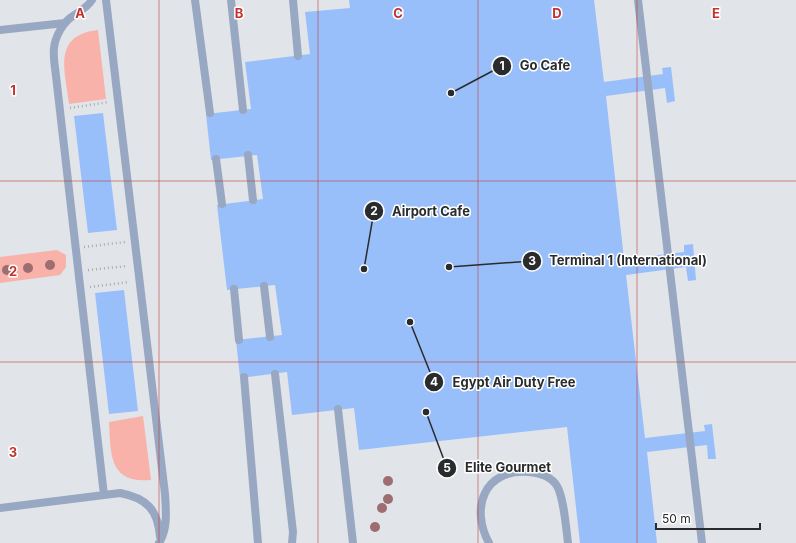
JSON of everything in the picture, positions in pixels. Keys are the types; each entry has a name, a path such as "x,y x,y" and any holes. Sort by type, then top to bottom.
{"lane":[{"path":"92,0 66,23 57,37 54,48 75,248 104,495"},
{"path":"106,0 166,494 166,526 160,541"},
{"path":"195,0 210,113"},
{"path":"231,0 243,110"},
{"path":"292,0 298,56"},
{"path":"638,0 702,543"},
{"path":"0,30 66,23"},
{"path":"248,155 253,200"},
{"path":"216,159 222,204"},
{"path":"264,286 270,337"},
{"path":"234,290 239,340"},
{"path":"275,374 293,532 292,543"},
{"path":"244,377 258,543"},
{"path":"338,410 353,543"},
{"path":"489,543 482,529 480,515 482,500 487,489 497,478 510,472 536,472 548,476 557,486 562,501 568,543"},
{"path":"0,508 120,493 134,495 145,502 154,513 159,526 160,541"}],"path":[{"path":"60,110 119,101"},
{"path":"75,248 136,240"},
{"path":"78,271 139,264"},
{"path":"80,288 141,281"}],"shaded area":[{"path":"98,30 106,99 69,104 64,67 68,47 74,39 83,33"},
{"path":"57,250 66,255 66,267 60,275 0,283 0,257"},
{"path":"143,416 151,480 137,480 127,477 119,472 112,455 110,445 109,422"}],"building":[{"path":"349,0 594,0 604,82 663,74 662,68 671,67 675,101 667,103 665,88 606,96 624,259 684,252 684,245 693,244 696,280 688,281 686,267 626,275 645,438 705,431 704,425 712,424 716,459 708,459 707,445 647,452 657,543 580,543 567,427 359,450 354,408 292,415 287,372 240,378 236,340 282,335 275,285 227,290 217,205 263,199 257,155 211,160 206,114 251,109 245,62 310,54 305,12 350,8"},
{"path":"103,113 117,230 88,233 74,116"},
{"path":"124,290 138,411 109,414 95,293"}],"place":[{"name":"Go Cafe","path":"451,93"},
{"name":"Terminal 1 (International)","path":"449,267"},
{"name":"Airport Cafe","path":"364,269"},
{"name":"Egypt Air Duty Free","path":"410,322"},
{"name":"Elite Gourmet","path":"426,412"}]}
